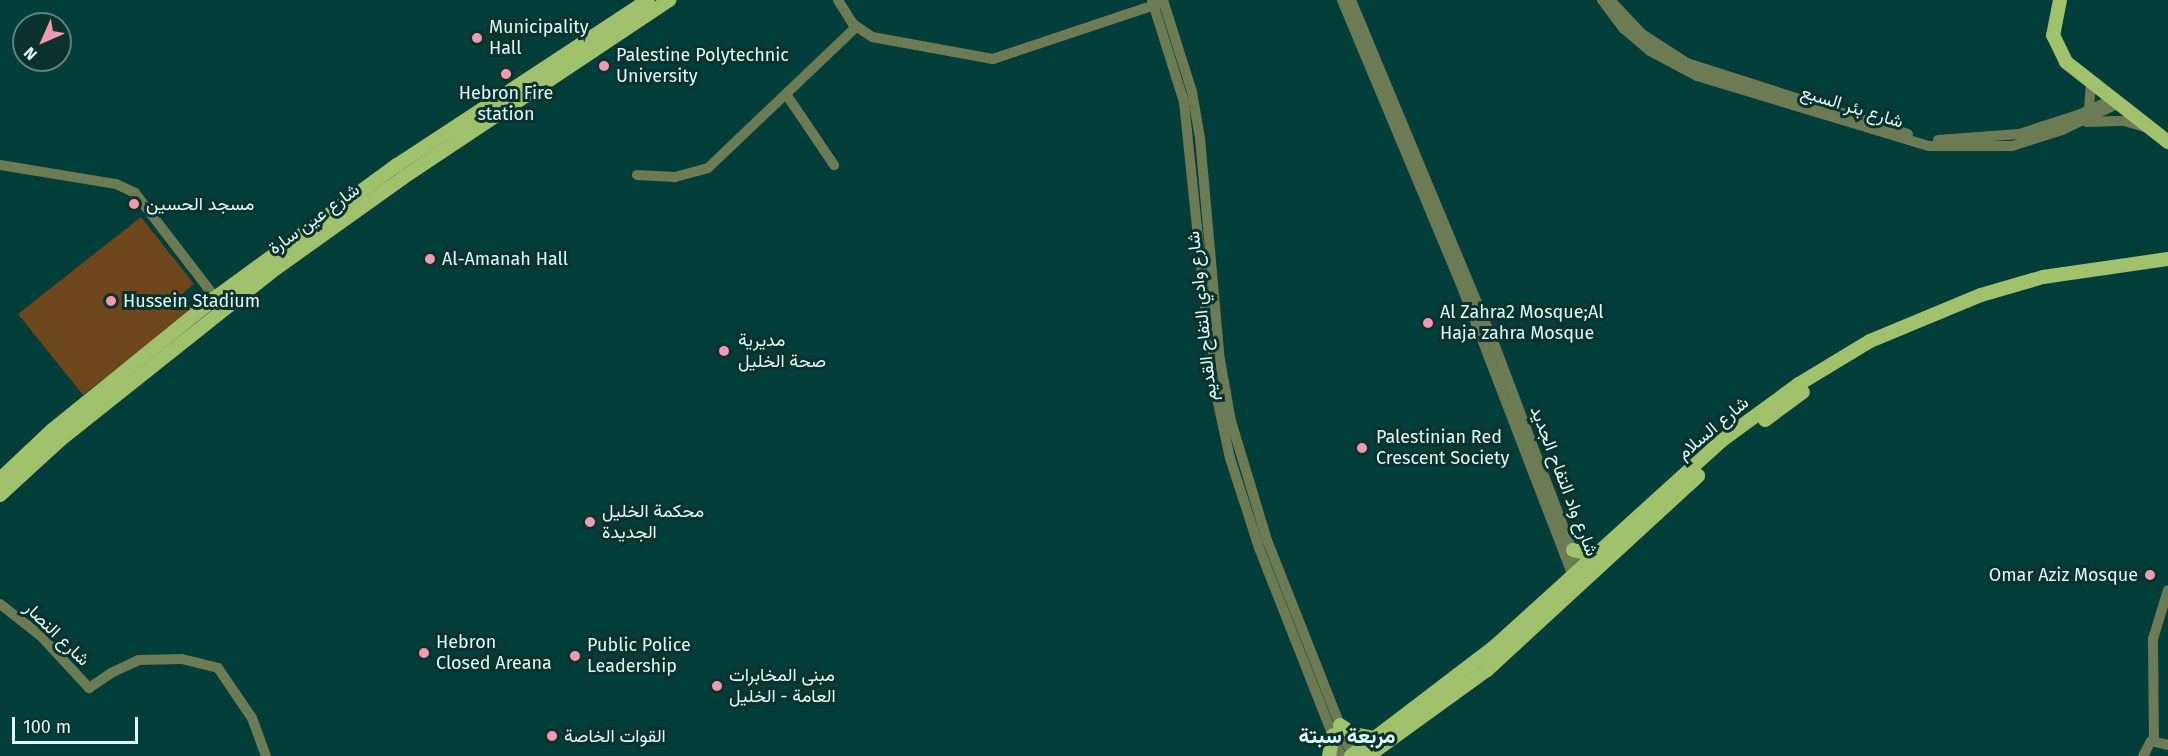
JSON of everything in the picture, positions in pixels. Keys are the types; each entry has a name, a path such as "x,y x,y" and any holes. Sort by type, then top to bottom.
{"main road":[{"name":"شارع عين سارة","path":"0,479 51,431 397,165 648,0"},
{"name":"شارع عين سارة","path":"0,495 60,440 220,303 669,0"},
{"path":"2060,0 2053,35 2057,50 2091,84 2163,138"},
{"name":"شارع السلام","path":"1368,756 1487,670 1598,556 1721,441 1790,390 1870,341 1981,295 2043,277 2168,259"},
{"name":"شارع السلام","path":"1351,756 1493,648 1578,578 1727,447 1804,391 1874,349 1965,311 2045,285 2168,269"},
{"path":"1573,550 1598,556"},
{"path":"1329,756 1337,730 1374,738"}],"street":[{"path":"838,0 856,27 880,40 993,59 1158,2"},
{"name":"شارع واد التفاح الجديد","path":"1342,0 1461,282 1578,578"},
{"name":"شارع واد التفاح الجديد","path":"1351,0 1492,338 1573,550 1578,578"},
{"name":"شارع بئر السبع","path":"1602,0 1624,29 1677,67 1707,81 1888,136 1955,148 2012,146 2078,123 2114,102"},
{"name":"شارع بئر السبع","path":"1610,0 1642,34 1687,63 1904,134 1947,141 1997,138 2041,128 2114,102"},
{"name":"شارع وادي التفاح القديم","path":"1158,2 1192,92 1200,138 1220,360 1231,421 1267,540 1337,730 1351,756"},
{"path":"637,175 675,177 708,168 856,27"},
{"path":"2089,110 2091,84"},
{"path":"786,94 834,165"},
{"path":"2078,123 2124,121 2163,138"},
{"path":"0,165 116,184 135,193 220,303"},
{"path":"2154,741 2153,639 2168,590"},
{"name":"شارع النصار","path":"0,604 41,636 89,688 111,673 139,660 182,659 218,668 232,684 254,721 266,756"},
{"name":"شارع وادي التفاح القديم","path":"1337,730 1341,756"},
{"path":"2143,756 2147,744 2154,741 2168,745"}],"shaded area":[{"name":"Hussein Stadium","path":"141,217 194,284 182,294 193,309 83,395 18,314"}],"place":[{"name":"Municipality Hall","path":"477,38"},
{"name":"Palestine Polytechnic University","path":"604,66"},
{"name":"Hebron Fire station","path":"506,74"},
{"name":"مسجد الحسين","path":"134,204"},
{"name":"Al-Amanah Hall","path":"430,259"},
{"name":"Hussein Stadium","path":"111,301"},
{"name":"Al Zahra2 Mosque;Al Haja zahra Mosque","path":"1428,323"},
{"name":"مديرية صحة الخليل","path":"724,351"},
{"name":"Palestinian Red Crescent Society","path":"1362,448"},
{"name":"محكمة الخليل الجديدة","path":"590,522"},
{"name":"Omar Aziz Mosque","path":"2150,575"},
{"name":"Hebron Closed Areana","path":"424,653"},
{"name":"Public Police Leadership","path":"575,656"},
{"name":"مبنى المخابرات العامة - الخليل","path":"717,686"},
{"name":"القوات الخاصة","path":"552,736"}],"district":[{"name":"مربعة سبتة","path":"1347,736"}]}
